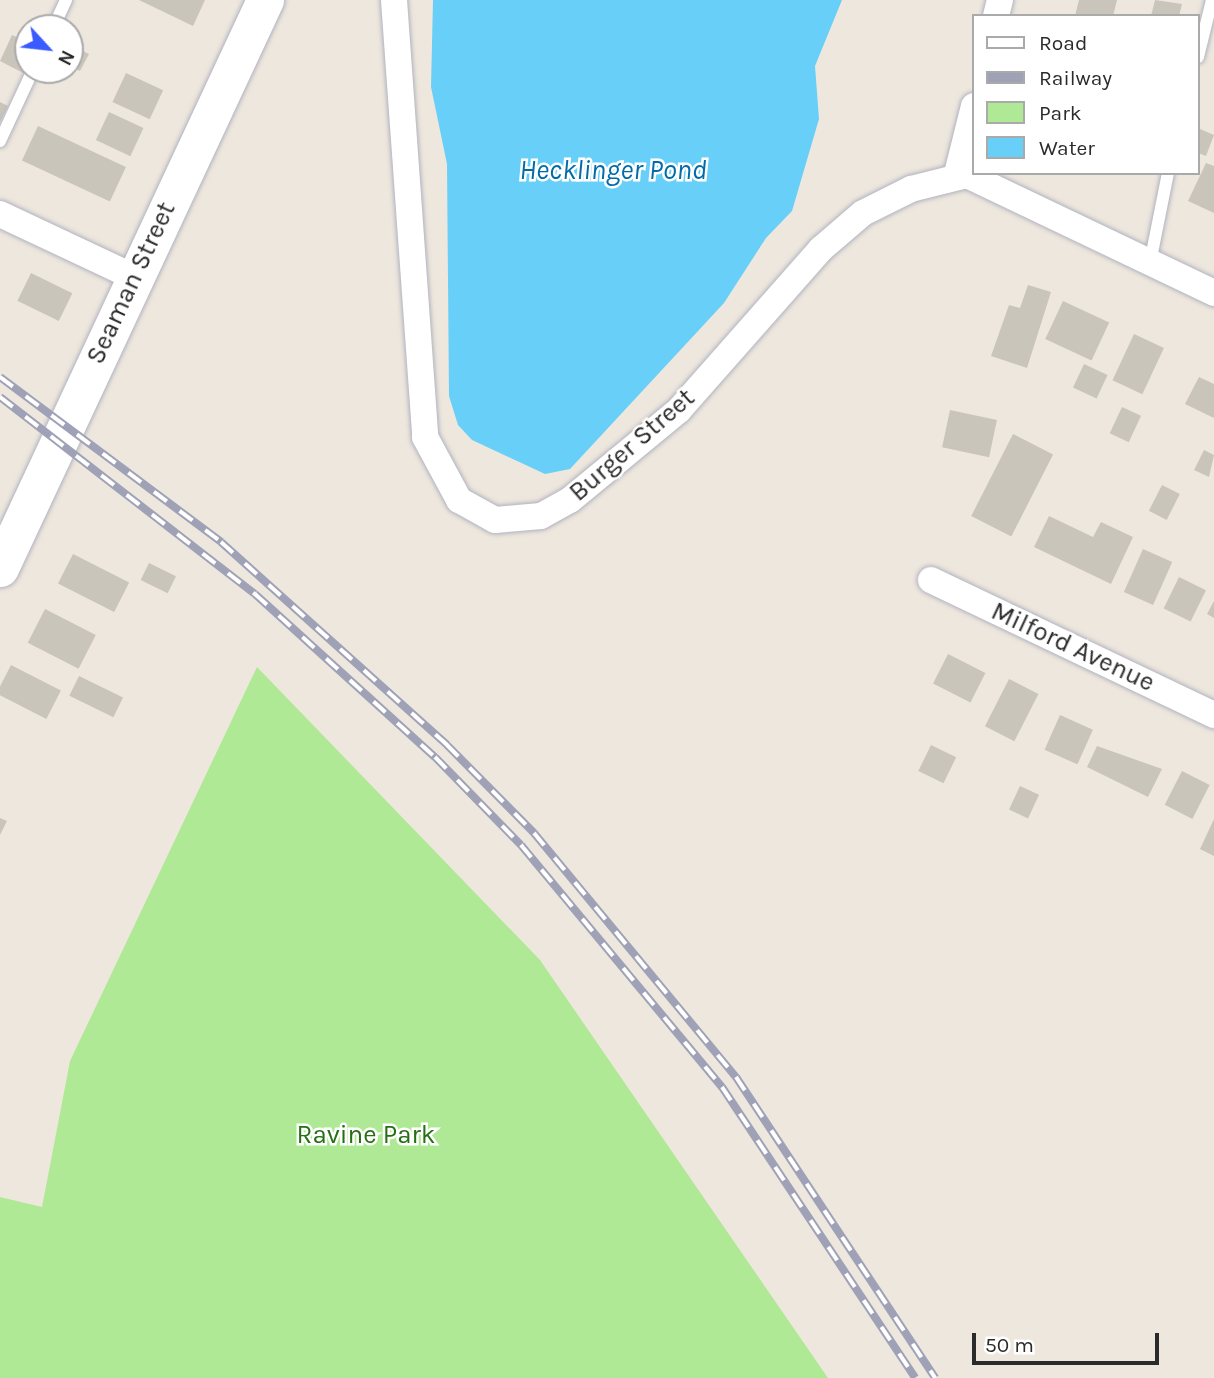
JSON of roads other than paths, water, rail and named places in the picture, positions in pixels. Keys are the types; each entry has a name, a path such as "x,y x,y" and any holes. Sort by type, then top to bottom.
{"street":[{"name":"Seaman Street","path":"0,568 265,0"},
{"name":"Burger Street","path":"394,0 425,437 458,500 495,520 541,516 570,500 680,410 821,249 863,213 957,174"},
{"path":"972,114 957,174 1214,293"},
{"path":"0,214 134,277"},
{"name":"Milford Avenue","path":"931,580 1214,715"}],"lane":[{"path":"1200,49 1212,0"},
{"path":"0,141 26,84"},
{"path":"1150,262 1168,175"}],"water":[{"name":"Hecklinger Pond","path":"433,0 842,0 815,66 819,119 792,211 766,238 724,303 570,469 545,474 472,440 458,425 449,396 447,164 431,87"}],"railway":[{"path":"0,377 221,542 447,745 534,833 736,1077 935,1378"},
{"path":"0,397 255,594 435,757 521,845 722,1087 915,1378"}],"park label":[{"name":"Ravine Park","path":"366,1135"}]}
